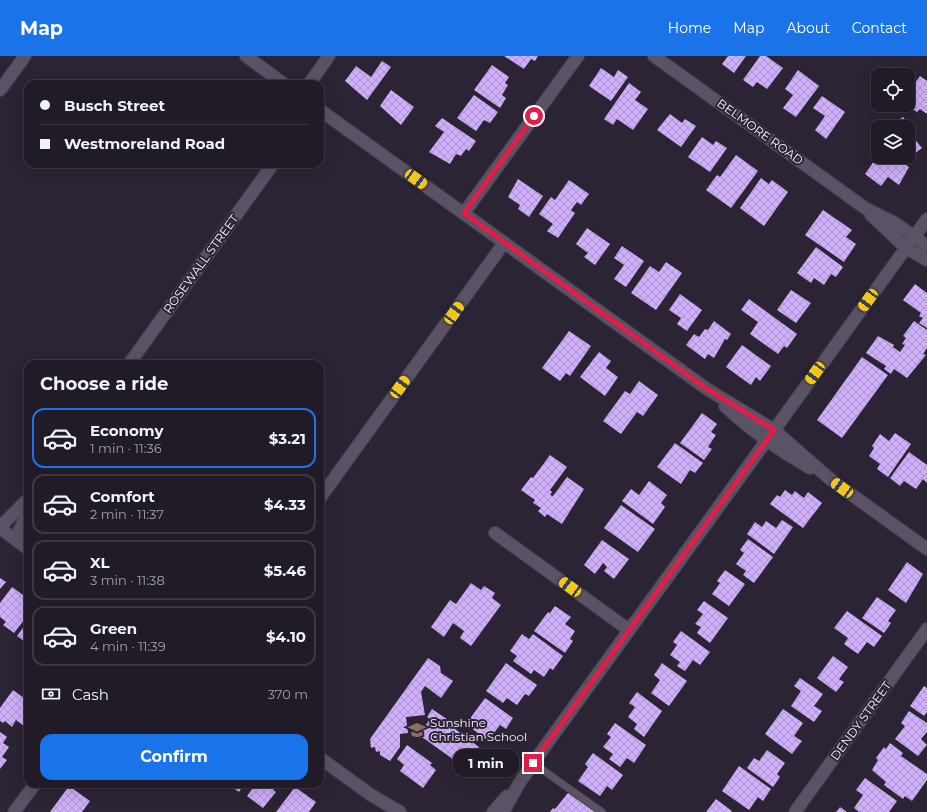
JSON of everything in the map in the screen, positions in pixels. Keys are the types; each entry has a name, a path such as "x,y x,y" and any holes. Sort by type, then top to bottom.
{"street":[{"path":"0,90 25,56"},
{"path":"246,56 279,80"},
{"path":"312,80 329,56"},
{"path":"464,213 578,56"},
{"name":"BELMORE ROAD","path":"654,56 865,208 915,236 927,246"},
{"path":"324,113 707,389 774,430 830,479 927,549"},
{"name":"ROSEWALL STREET","path":"132,360 271,168"},
{"name":"BELMORE ROAD","path":"865,208 906,248 927,260"},
{"path":"503,812 533,763 927,218"},
{"path":"324,492 504,243"},
{"path":"707,389 748,427 766,441 785,454 830,479"},
{"path":"24,503 0,527 24,545"},
{"path":"15,539 24,521"},
{"path":"495,533 629,630"},
{"name":"DENDY STREET","path":"795,812 927,629"},
{"path":"324,761 371,795 400,812"},
{"path":"493,812 520,782"},
{"path":"14,812 32,788"},
{"path":"371,795 390,812"}],"lane":[{"path":"533,763 602,812"}],"building":[{"path":"504,56 538,56 535,61 531,59 524,69"},
{"path":"728,56 746,56 734,73 722,64"},
{"path":"760,56 766,56 783,68 767,89 757,82 753,87 743,80"},
{"path":"382,61 391,67 367,100 345,81 356,66 371,77"},
{"path":"492,65 509,77 505,83 508,85 502,95 506,98 500,108 474,90"},
{"path":"601,68 614,77 618,70 628,77 611,101 589,86"},
{"path":"798,70 819,86 796,117 783,108 793,95 785,89"},
{"path":"920,76 927,81 927,114 920,109 917,112 915,111 915,83"},
{"path":"629,83 641,92 635,100 648,109 633,130 617,119 613,125 604,119"},
{"path":"391,90 414,107 401,125 380,106"},
{"path":"474,95 498,112 490,123 484,120 476,131 457,118"},
{"path":"822,96 845,112 826,139 815,130 825,116 813,108"},
{"path":"670,114 682,123 685,119 696,126 681,147 657,130"},
{"path":"442,118 476,141 469,151 466,149 461,156 456,154 450,164 429,152 444,132 435,126"},
{"path":"702,137 713,145 716,141 727,148 710,172 688,157"},
{"path":"915,140 922,148 915,153"},
{"path":"736,155 758,171 731,208 706,190 717,175 720,177"},
{"path":"872,164 905,164 909,167 899,185 888,177 881,186 865,174"},
{"path":"761,178 769,184 772,180 788,192 764,226 740,208"},
{"path":"518,179 543,196 529,217 518,209 520,205 508,197"},
{"path":"569,180 589,194 581,205 577,202 571,210 575,213 558,238 547,231 553,224 539,214 551,197 555,200"},
{"path":"823,210 852,230 846,237 856,244 844,262 805,235"},
{"path":"587,228 610,244 595,265 584,257 588,253 576,244"},
{"path":"622,246 644,261 626,287 614,279 624,265 614,258"},
{"path":"816,247 843,267 836,277 831,274 824,285 814,278 811,283 797,273"},
{"path":"666,262 682,273 656,310 631,293 650,266 659,272"},
{"path":"915,284 927,293 927,328 919,323 923,318 919,316 921,313 903,300"},
{"path":"791,290 811,303 796,323 777,310"},
{"path":"680,294 702,310 687,331 677,324 681,318 669,310"},
{"path":"749,299 797,334 787,348 784,346 778,354 750,334 758,322 741,310"},
{"path":"714,321 731,334 727,340 725,339 714,358 708,354 705,359 686,345 694,334 699,337 705,329 708,330"},
{"path":"914,321 927,330 927,348 923,354 926,355 907,378 894,369 891,374 884,369 886,366 866,353 878,336 894,345 893,347 900,352 905,345 902,344 906,338 903,336"},
{"path":"569,331 591,346 570,376 566,373 560,381 542,368"},
{"path":"742,345 771,366 760,381 756,377 751,385 726,367"},
{"path":"599,352 611,361 606,368 618,377 605,396 580,377"},
{"path":"862,357 888,375 842,438 817,420"},
{"path":"639,381 658,395 643,416 637,412 621,434 603,421 625,391 630,394"},
{"path":"702,413 717,424 711,432 716,435 708,447 712,449 704,460 680,443"},
{"path":"895,433 911,444 888,477 877,469 880,464 869,456 874,448 872,446 880,434 889,441"},
{"path":"675,443 703,463 695,473 690,470 681,484 657,467"},
{"path":"909,452 927,465 927,483 923,479 916,489 904,481 900,486 890,478"},
{"path":"550,455 567,467 550,490 552,492 550,495 553,496 567,477 584,489 562,524 547,514 545,517 538,511 541,508 533,503 535,500 521,490 531,477 533,478"},
{"path":"649,481 667,495 661,503 665,507 653,524 622,501 631,489 639,495"},
{"path":"785,490 792,495 795,491 804,498 808,492 822,503 803,528 770,504 777,495 780,497"},
{"path":"621,505 655,529 638,552 604,528"},
{"path":"782,520 793,527 774,554 747,534 755,522 762,527 766,521 776,528"},
{"path":"748,539 773,557 754,583 743,575 746,571 736,564 744,553 740,550"},
{"path":"602,540 629,559 614,579 604,571 607,567 603,563 595,574 584,565"},
{"path":"907,562 923,574 906,603 888,590"},
{"path":"725,570 745,584 729,606 712,594 720,583 717,581"},
{"path":"0,578 6,582 0,589"},
{"path":"471,583 481,590 484,586 495,593 492,598 501,605 471,646 460,638 464,631 453,623 444,637 431,627 450,600 456,604"},
{"path":"12,587 23,595 24,594 24,620 14,633 3,625 6,622 0,617 0,603"},
{"path":"877,597 896,610 888,621 891,623 884,633 862,618"},
{"path":"704,601 728,618 710,643 697,633 701,627 695,624 703,614 697,610"},
{"path":"555,606 571,617 565,624 575,631 570,639 573,641 565,653 534,631 548,612 550,613"},
{"path":"847,611 882,636 874,647 867,642 858,654 844,644 848,638 834,628"},
{"path":"24,626 24,641 17,636"},
{"path":"681,631 710,652 700,665 693,660 685,671 677,666 680,662 670,655 677,645 673,642"},
{"path":"522,634 529,639 533,634 563,656 553,670 550,668 544,677 534,670 531,674 513,661 517,656 510,651"},
{"path":"833,656 848,667 839,679 844,682 836,692 817,678"},
{"path":"428,658 440,666 441,673 453,681 441,698 425,686 421,692 425,715 406,717 408,733 400,734 400,747 390,761 380,755 380,751 376,752 375,747 371,748 370,739"},
{"path":"506,663 537,685 529,696 525,694 517,705 507,698 503,703 486,691"},
{"path":"662,663 687,681 669,706 651,693 660,680 654,675"},
{"path":"800,678 823,694 814,706 822,711 814,722 791,706 801,691 794,686"},
{"path":"924,686 927,688 927,712 924,716 910,706"},
{"path":"13,690 24,698 24,726 16,720 12,727 5,721 3,723 0,721 0,708"},
{"path":"637,692 662,711 644,737 634,729 637,724 628,717 635,707 629,703"},
{"path":"485,698 513,718 506,729 500,725 488,741 466,724"},
{"path":"432,709 457,726 455,729 479,747 464,767 419,735 430,719 427,717"},
{"path":"783,709 803,723 794,736 802,741 792,754 765,734"},
{"path":"909,711 927,723 927,732 921,739 927,745 918,756 895,739 905,726 901,723"},
{"path":"615,723 646,745 634,763 627,758 620,767 609,759 613,754 603,747 611,737 607,734"},
{"path":"0,732 7,737 3,743 9,747 2,757 7,760 0,769"},
{"path":"890,743 903,753 901,756 927,774 927,780 912,801 905,796 903,799 884,785 886,782 872,770 878,760 876,758 884,747 886,749"},
{"path":"407,745 432,763 430,765 436,770 423,788 400,771 404,765 397,759"},
{"path":"767,750 785,763 777,774 780,777 773,787 747,768 754,758 759,761"},
{"path":"593,753 623,775 612,790 607,786 600,796 578,781 588,767 585,764"},
{"path":"739,766 771,789 763,801 758,797 749,810 722,791"},
{"path":"865,778 897,801 889,812 859,812 854,808 863,795 856,790"},
{"path":"68,788 72,788 90,801 82,812 50,812"},
{"path":"234,788 242,788 239,792"},
{"path":"253,788 274,788 273,790 276,792 263,808 247,796"},
{"path":"294,788 316,802 309,812 276,812"},
{"path":"568,793 595,812 550,812 553,808 555,809"},
{"path":"716,799 732,811 706,812"},
{"path":"840,807 847,812 836,812"}],"place":[{"name":"Sunshine Christian School","path":"417,730"}],"route":[{"path":"533,763 774,430 707,389 464,213 534,116"}]}
